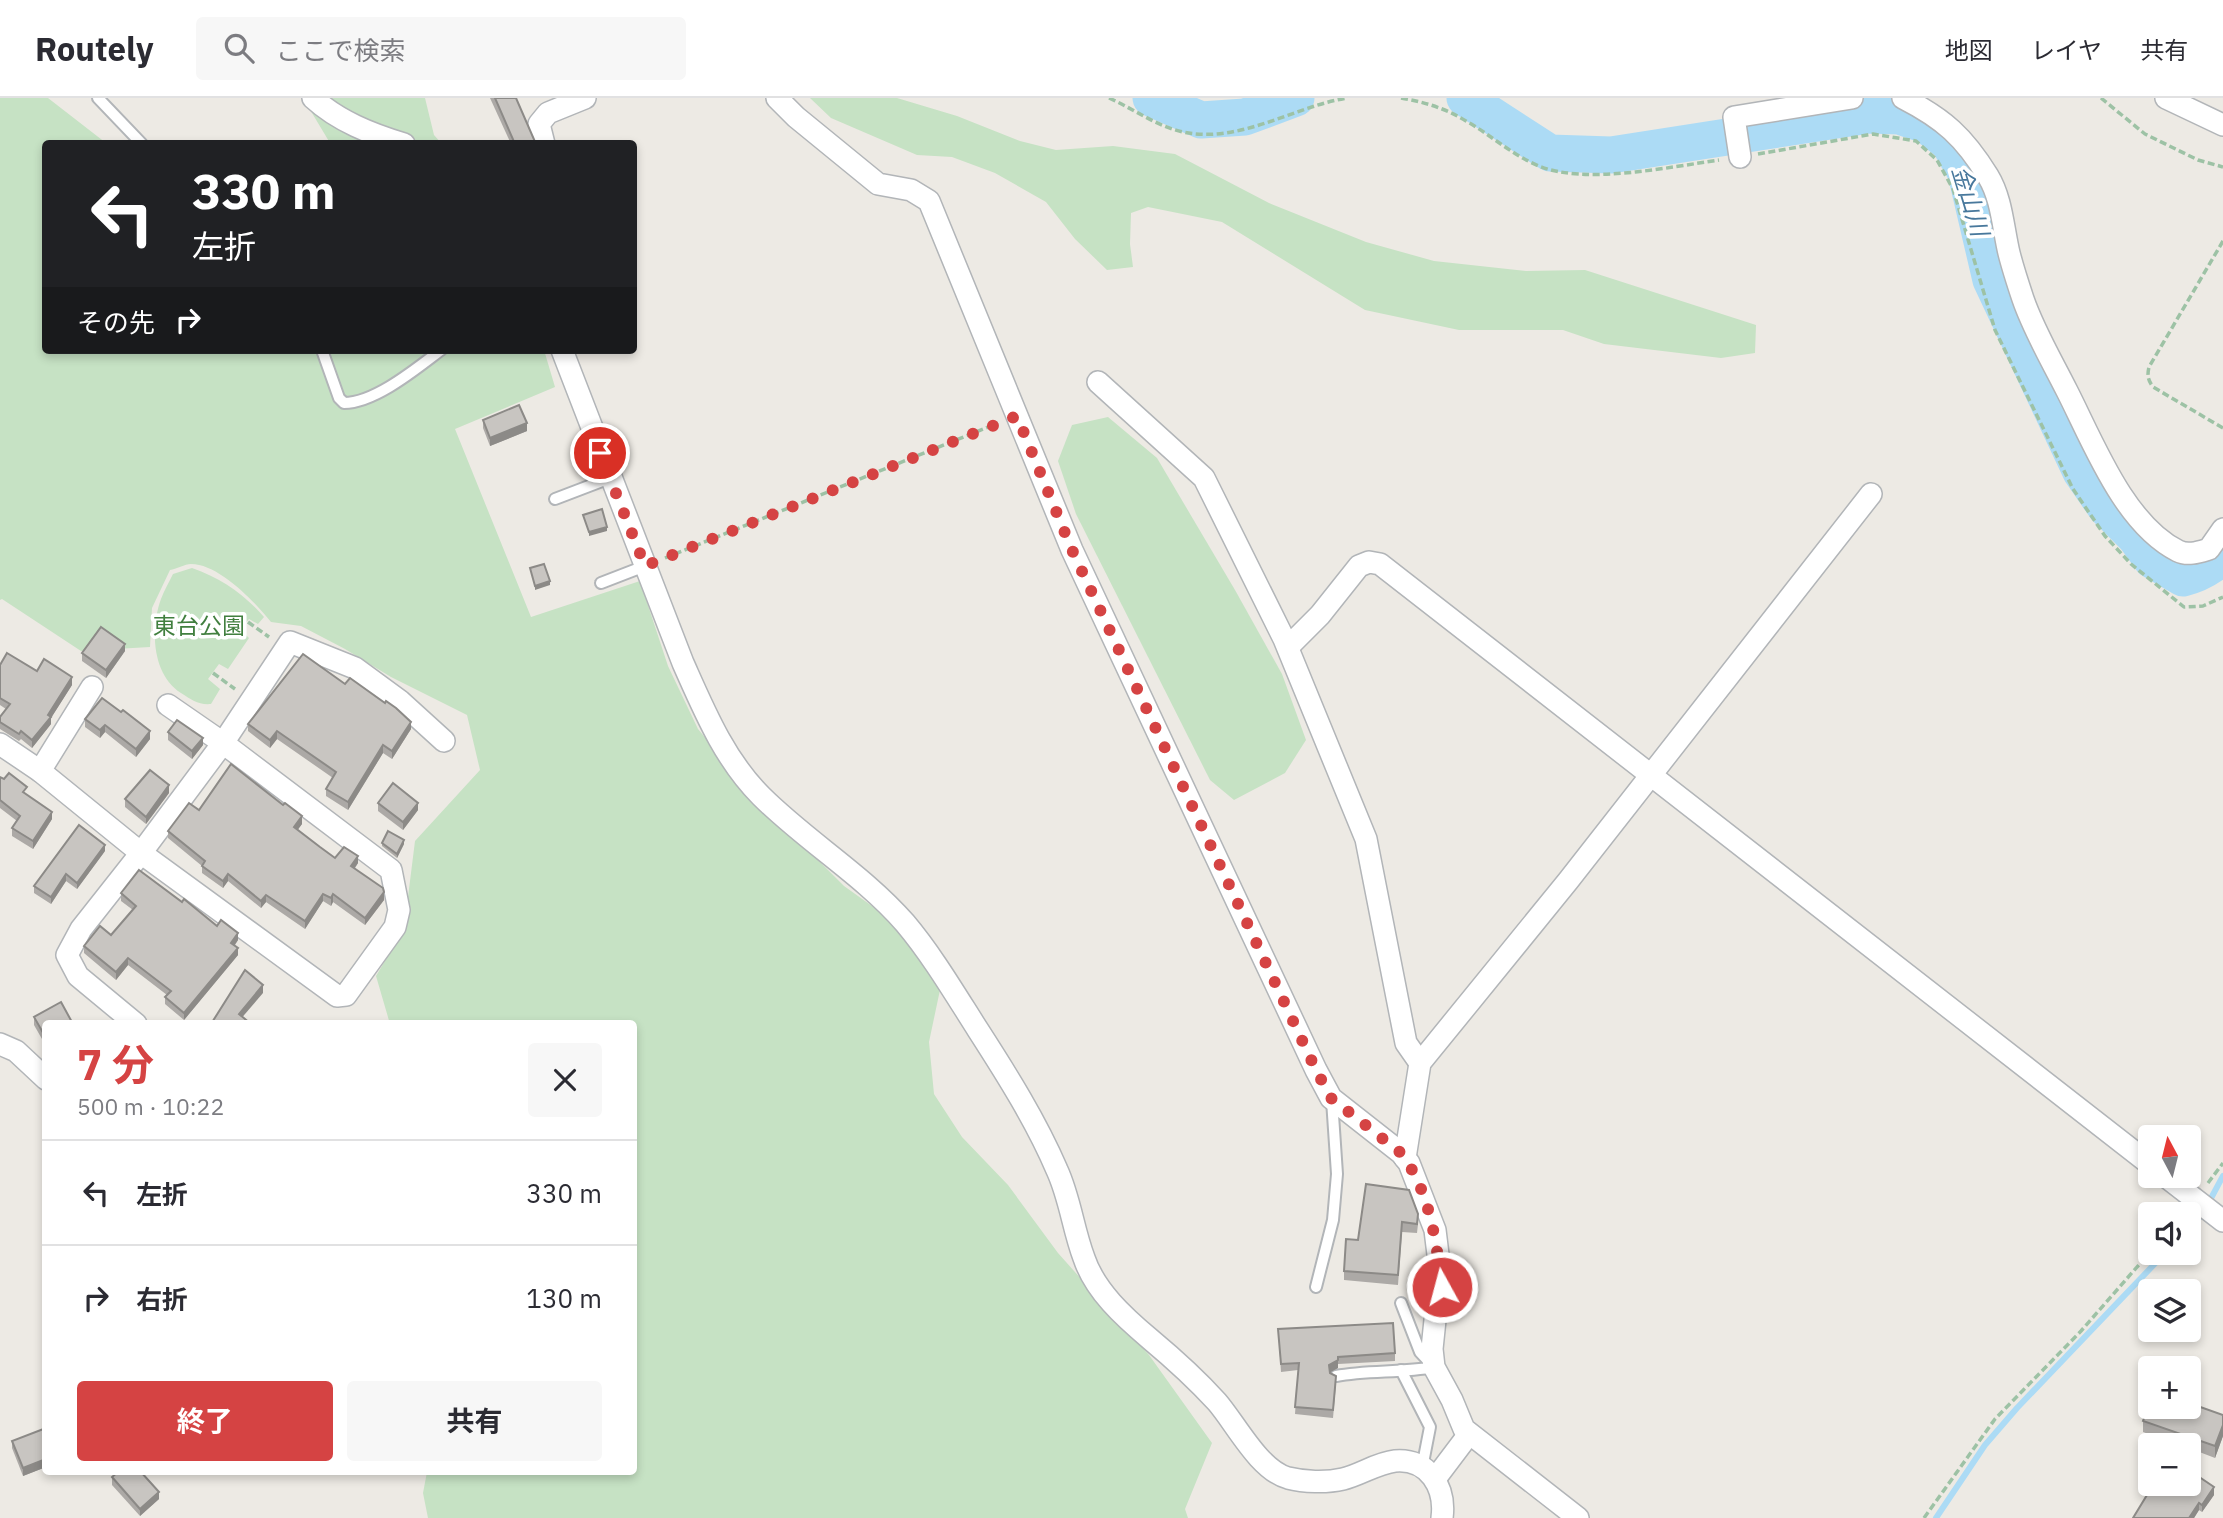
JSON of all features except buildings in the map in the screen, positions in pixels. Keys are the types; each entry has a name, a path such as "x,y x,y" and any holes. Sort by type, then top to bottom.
{"street":[{"path":"313,98 354,126 393,140"},
{"path":"543,140 539,124 548,113 585,98"},
{"path":"777,98 796,117 878,184 911,190 929,201 1072,550 1316,1070 1331,1098 1405,1158 1418,1183 1435,1230 1442,1287 1432,1349 1434,1367 1452,1399 1464,1429 1578,1518"},
{"path":"1740,157 1734,117 1852,98"},
{"path":"1903,98 1933,114 1955,131 1988,177 1995,191 2025,303 2124,498 2149,530 2178,551 2186,553 2209,548 2223,529"},
{"path":"2166,98 2223,125"},
{"path":"564,354 645,566 704,710 725,750 761,795 904,921 978,1030 1044,1141 1067,1195 1084,1259 1093,1280 1140,1330 1184,1367 1219,1405 1261,1459 1278,1475 1300,1481 1341,1480 1395,1461 1415,1464 1429,1473 1442,1498 1442,1518"},
{"path":"1098,382 1204,478 1288,647 1366,839 1406,1043 1420,1063"},
{"path":"1405,1158 1420,1063 1651,775 1871,494"},
{"path":"1288,647 1320,615 1359,566 1369,562 1380,564 2138,1155"},
{"path":"131,1020 78,976 67,955 81,929 223,743 290,642 355,668 400,701 444,741"},
{"path":"40,772 92,687"},
{"path":"0,744 40,772 141,853 337,996 346,995 395,926 399,910 391,870 223,743 168,705"},
{"path":"0,1044 16,1051 42,1075"},
{"path":"2180,1188 2223,1221"},
{"path":"1429,1473 1469,1434"}],"lane":[{"path":"98,98 138,140"},
{"path":"324,354 340,398 344,403 351,403 375,394 436,354"},
{"path":"555,499 610,478"},
{"path":"601,583 645,566"},
{"path":"1316,1287 1333,1220 1337,1174 1331,1098"},
{"path":"1401,1303 1419,1352 1434,1367"},
{"path":"1336,1376 1360,1371 1434,1367"},
{"path":"1401,1370 1430,1427 1429,1473"}],"path":[{"path":"1109,98 1139,115 1183,132 1225,135 1347,98"},
{"path":"1401,98 1429,103 1466,121 1507,149 1540,167 1583,175 1740,157 1873,134 1916,141 1937,160 1953,189 1995,330 2080,498 2105,536 2131,564 2183,607 2203,606 2223,597"},
{"path":"2101,98 2145,134 2198,160 2223,167"},
{"path":"2223,241 2149,367 2148,374 2148,380 2153,387 2223,428"},
{"path":"645,566 1017,416"},
{"path":"248,622 285,648"},
{"path":"213,673 251,700"},
{"path":"1924,1518 1995,1419 2081,1331 2139,1265"}],"green space":[{"path":"0,98 48,98 102,140 42,140 42,354 545,354 555,387 455,429 531,617 640,581 668,666 698,729 750,792 844,886 886,916 944,971 929,1042 934,1094 962,1137 1008,1185 1058,1253 1149,1355 1212,1443 1185,1509 1188,1518 428,1518 423,1493 426,1475 637,1475 637,1020 389,1020 376,976 404,929 415,841 480,770 467,715 391,677 301,626 271,622 236,586 213,570 202,566 189,564 170,570 152,608 150,647 81,651 0,600"},
{"path":"303,98 425,98 434,135 438,140 328,140"},
{"path":"810,98 897,98 957,116 1020,141 1056,150 1113,146 1175,154 1269,203 1366,242 1434,261 1526,271 1585,270 1756,325 1755,353 1721,358 1604,344 1563,330 1459,330 1365,310 1222,222 1148,207 1131,213 1130,244 1133,267 1107,270 1075,239 1046,202 995,173 952,157 917,155 831,118"},
{"path":"1108,417 1157,458 1282,674 1306,740 1285,773 1234,800 1210,780 1076,514 1058,461 1072,425"},
{"name":"東台公園","path":"192,568 231,588 264,617 258,624 249,619 243,626 244,633 249,638 228,669 219,664 208,679 220,689 211,704 195,702 171,685 164,675 156,650 155,624 162,596 173,574"}],"waterway":[{"name":"金山川","path":"1151,98 1201,120 1245,117 1296,98"},
{"name":"金山川","path":"1465,98 1550,153 1611,155 1869,115 1899,116 1926,125 1949,143 1966,173 1991,280 2081,472 2106,508 2136,538 2152,560 2183,578 2204,570 2223,556"},
{"path":"2201,1216 2223,1176"},
{"path":"1936,1518 1985,1445 2154,1265"}],"route":[{"path":"600,453 645,566 1017,416 1072,550 1316,1070 1331,1098 1401,1153 1409,1163 1435,1230 1442,1287"}]}
